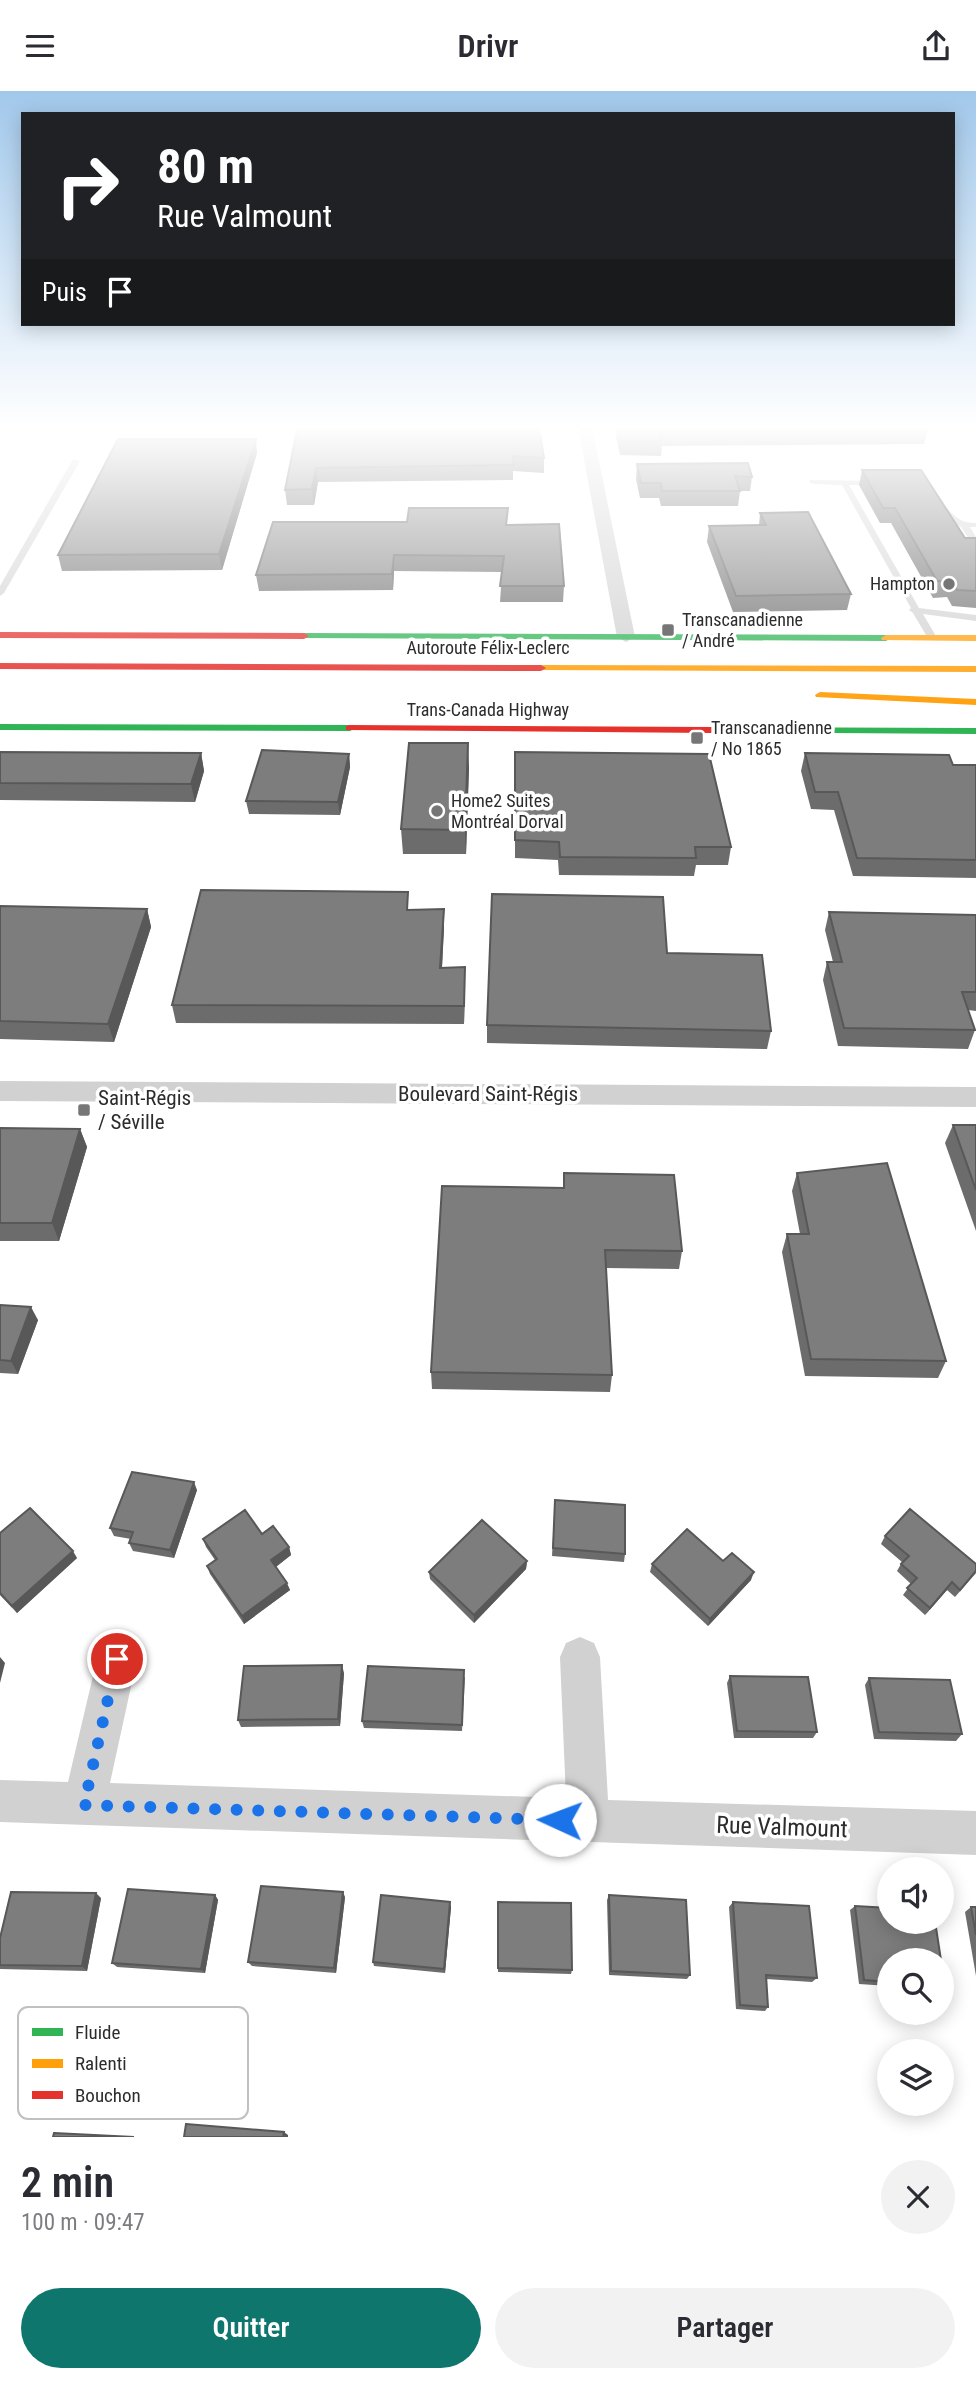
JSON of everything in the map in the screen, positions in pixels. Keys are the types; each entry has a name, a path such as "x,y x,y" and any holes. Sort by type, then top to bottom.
{"main road":[{"path":"0,635 976,638"},
{"name":"Autoroute Félix-Leclerc","path":"0,666 973,669"},
{"path":"976,696 814,695 976,702"},
{"name":"Trans-Canada Highway","path":"0,727 976,731"}],"street":[{"path":"604,522 626,637"},
{"name":"Boulevard Saint-Régis","path":"0,1091 976,1097"},
{"path":"580,1657 588,1821"},
{"path":"84,1805 117,1659"},
{"name":"Rue Valmount","path":"0,1801 976,1833"}],"lane":[{"path":"0,593 41,522"},
{"path":"865,522 913,610 932,638"},
{"path":"959,522 976,525"},
{"path":"964,525 976,543"},
{"path":"927,612 952,607"},
{"path":"913,610 976,618"}],"building":[{"path":"75,522 229,522 219,554 58,555"},
{"path":"273,522 559,524 564,586 500,586 504,556 394,555 392,574 256,575"},
{"path":"765,522 813,522 851,594 736,596 709,526 766,525"},
{"path":"903,522 955,522 965,538 976,538 976,591 957,590 951,581 937,581"},
{"name":"Home2 Suites Montréal Dorval","path":"409,743 468,743 465,830 401,829"},
{"path":"262,750 349,754 338,802 246,801"},
{"path":"0,752 201,753 191,784 0,783"},
{"path":"515,752 709,754 731,847 695,847 696,858 560,857 559,842 515,840"},
{"path":"805,753 949,755 953,765 976,765 976,860 857,858 838,792 815,792"},
{"path":"201,890 408,892 407,910 444,909 440,968 465,967 464,1006 172,1005"},
{"path":"492,894 663,897 667,953 762,955 771,1031 487,1025"},
{"path":"0,906 147,909 108,1024 0,1021"},
{"path":"829,912 976,915 976,992 962,992 975,1030 844,1028 827,962 842,962"},
{"path":"953,1125 976,1125 976,1190"},
{"path":"0,1128 80,1129 52,1223 0,1223"},
{"path":"887,1163 946,1361 811,1359 787,1234 809,1234 797,1173"},
{"path":"564,1173 674,1175 682,1251 605,1250 612,1375 431,1372 442,1186 564,1188"},
{"path":"0,1305 31,1307 11,1361 0,1360"},
{"path":"132,1472 194,1482 170,1550 129,1543 133,1532 110,1528"},
{"path":"555,1500 625,1505 625,1554 553,1548"},
{"path":"30,1508 73,1551 12,1606 0,1593 0,1533"},
{"path":"910,1509 976,1564 976,1571 960,1590 952,1582 930,1608 907,1588 917,1578 901,1564 909,1556 885,1536"},
{"path":"245,1510 262,1534 273,1526 289,1547 271,1560 287,1583 242,1616 207,1566 217,1559 203,1539"},
{"path":"482,1520 527,1561 474,1615 429,1572"},
{"path":"687,1529 723,1561 732,1553 754,1572 710,1619 652,1564"},
{"path":"342,1665 338,1719 238,1720 244,1666"},
{"path":"368,1666 464,1670 462,1725 362,1721"},
{"path":"730,1676 808,1677 817,1732 737,1731"},
{"path":"869,1678 950,1680 962,1734 879,1732"},
{"path":"261,1886 343,1892 334,1968 248,1962"},
{"path":"128,1889 215,1895 201,1969 112,1963"},
{"path":"11,1892 96,1893 82,1966 0,1965 0,1938"},
{"path":"381,1895 450,1902 444,1969 373,1962"},
{"path":"609,1895 686,1900 690,1975 611,1971"},
{"path":"498,1902 571,1903 572,1970 498,1968"},
{"path":"733,1902 809,1906 817,1978 766,1975 768,2007 740,2005"},
{"path":"855,1906 877,1907 877,1934 937,1934 939,1948 877,1948 877,1981 864,1980"},
{"path":"971,1907 976,1907 976,1935"},
{"path":"186,2124 284,2132 283,2137 184,2137"},
{"path":"54,2133 134,2137 53,2137"}],"traffic: fast":[{"path":"304,636 886,638"},
{"path":"0,727 350,728"},
{"path":"711,730 976,731"}],"traffic: slow":[{"path":"886,638 976,638"},
{"path":"541,668 976,669"},
{"path":"820,695 976,702"}],"traffic: jam":[{"path":"0,635 304,636"},
{"path":"0,666 541,668"},
{"path":"350,728 711,730"}],"place":[{"name":"Hampton","path":"949,584"},
{"name":"Transcanadienne / André","path":"668,630"},
{"name":"Transcanadienne / No 1865","path":"697,738"},
{"name":"Home2 Suites Montréal Dorval","path":"437,811"},
{"name":"Saint-Régis / Séville","path":"84,1110"}],"route":[{"path":"117,1659 84,1805 560,1820"}]}
